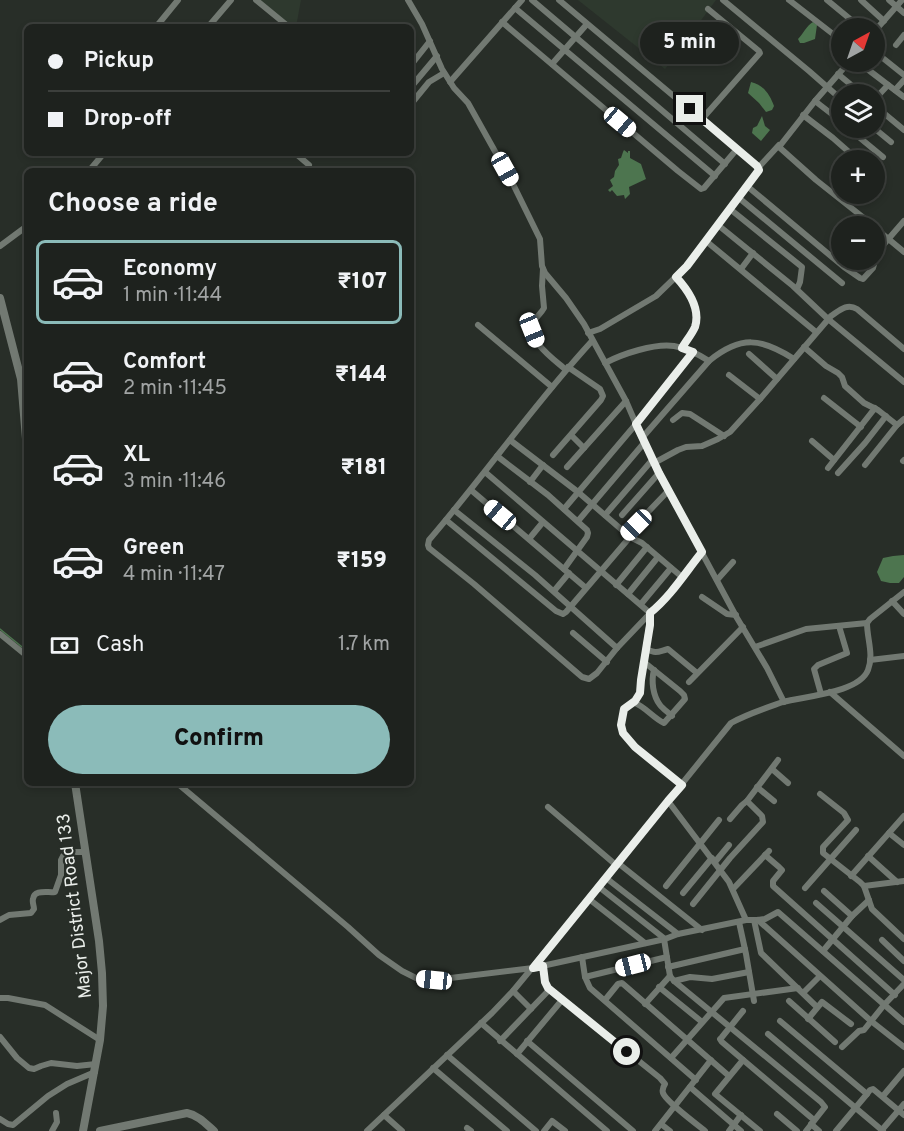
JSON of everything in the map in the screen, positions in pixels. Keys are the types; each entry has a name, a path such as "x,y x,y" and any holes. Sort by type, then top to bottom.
{"main road":[{"path":"0,298 21,379 24,415"},
{"name":"Major District Road 133","path":"75,786 102,973 103,1006 100,1040 83,1131"},
{"path":"100,1131 187,1113 193,1114 214,1131"}],"street":[{"path":"158,24 178,0"},
{"path":"211,24 231,0"},
{"path":"256,0 285,24"},
{"path":"408,0 422,24 444,73 468,103 511,180 540,239 544,308 532,324 532,330 540,347 600,390 603,396 553,455"},
{"path":"450,82 522,0"},
{"path":"532,0 725,164"},
{"path":"559,0 758,168"},
{"path":"723,0 831,91"},
{"path":"789,0 831,32"},
{"path":"827,0 849,18"},
{"path":"861,0 881,18"},
{"path":"889,0 904,13"},
{"path":"885,20 902,0"},
{"path":"515,8 715,176"},
{"path":"702,119 760,53 708,9"},
{"path":"502,22 699,187 704,188 737,149"},
{"path":"552,64 586,24"},
{"path":"896,45 904,36"},
{"path":"414,61 430,41"},
{"path":"414,83 436,56"},
{"path":"885,60 904,75"},
{"path":"871,72 904,97"},
{"path":"414,100 429,82 444,73"},
{"path":"588,333 600,329 647,302 676,277 687,266 758,173 758,168 826,87 838,74 850,84"},
{"path":"895,90 904,80"},
{"path":"885,88 888,85"},
{"path":"815,101 831,113"},
{"path":"885,114 904,130"},
{"path":"803,115 846,150"},
{"path":"885,137 891,142"},
{"path":"860,138 875,150"},
{"path":"779,145 780,149 861,216"},
{"path":"92,168 102,156"},
{"path":"298,156 309,165"},
{"path":"747,186 844,267 863,279 873,268 876,254 904,221"},
{"path":"739,198 842,284"},
{"path":"730,209 802,267 797,290"},
{"path":"718,225 904,382"},
{"path":"0,246 24,228"},
{"path":"885,236 904,252"},
{"path":"706,241 816,332"},
{"path":"741,269 753,254"},
{"path":"543,268 580,318 605,363 626,401 659,473 784,702"},
{"path":"676,277 692,299 696,321 682,348"},
{"path":"605,515 653,461 686,447 702,446 724,436 740,422 828,319 844,307 853,307 904,349"},
{"path":"478,325 552,387"},
{"path":"592,341 567,368 429,540 428,545 432,551 582,677 589,679 594,677 617,648 662,602 702,552"},
{"path":"578,521 709,361 720,352 746,342 775,347 794,359"},
{"path":"605,363 623,354 671,345 693,352 709,361"},
{"path":"804,347 840,375 845,386 864,403 875,408 897,425"},
{"path":"564,509 693,352"},
{"path":"749,354 777,379"},
{"path":"729,375 760,399"},
{"path":"824,398 861,427"},
{"path":"567,467 626,401"},
{"path":"828,468 875,408"},
{"path":"674,420 682,413 690,414 724,436"},
{"path":"838,473 886,416"},
{"path":"865,465 904,419"},
{"path":"571,435 584,448"},
{"path":"510,440 593,504 628,536 647,547 682,578"},
{"path":"812,441 834,460"},
{"path":"497,456 587,530 587,537 554,591"},
{"path":"530,482 543,465"},
{"path":"485,472 650,613 640,693 624,709 621,725 623,733 635,747 682,785"},
{"path":"622,515 659,473"},
{"path":"471,490 586,588"},
{"path":"446,520 556,611 563,614 669,490"},
{"path":"619,499 629,508"},
{"path":"454,510 554,591 617,648"},
{"path":"529,539 543,522"},
{"path":"616,585 647,547"},
{"path":"628,594 658,558"},
{"path":"717,580 733,562"},
{"path":"640,604 671,568"},
{"path":"367,1131 513,991 732,723 784,702 830,692 863,678 869,668 870,660 867,623 904,592"},
{"path":"702,597 723,612 736,615"},
{"path":"892,601 904,614"},
{"path":"755,647 806,629 867,623"},
{"path":"821,694 814,669 818,665 847,653 839,626"},
{"path":"689,682 743,627"},
{"path":"0,633 24,653"},
{"path":"573,633 607,662"},
{"path":"646,649 654,653 668,649 697,672"},
{"path":"870,660 904,656"},
{"path":"633,702 664,723 685,699 680,691 644,662"},
{"path":"654,670 653,684 658,702 672,716"},
{"path":"830,692 904,756"},
{"path":"730,819 747,801 778,760"},
{"path":"772,769 788,783"},
{"path":"181,786 379,955 416,978 434,980 533,968 645,944 678,934 765,919 778,912 904,1022"},
{"path":"757,787 774,801"},
{"path":"820,794 844,813 848,820 823,847 823,853 864,886 872,909 904,939"},
{"path":"668,801 721,870 753,920 904,1047"},
{"path":"693,904 763,822 762,816 747,801"},
{"path":"548,807 702,930"},
{"path":"851,876 903,818"},
{"path":"666,886 720,820"},
{"path":"805,888 856,830"},
{"path":"889,833 904,845"},
{"path":"683,893 729,845"},
{"path":"0,920 9,915 31,913 34,909 34,895 40,892 55,892 61,875 61,860 66,854 86,852"},
{"path":"733,889 767,853 782,870 773,881 773,886 899,993"},
{"path":"868,856 900,882"},
{"path":"606,878 678,934"},
{"path":"864,886 900,882"},
{"path":"599,887 664,939 672,979 821,1102 825,1107 806,1131"},
{"path":"824,891 852,916"},
{"path":"589,899 645,944"},
{"path":"823,951 852,916 869,900"},
{"path":"816,903 904,982 899,993 884,1005 864,1030 859,1031 842,1047"},
{"path":"753,920 760,952 817,1007"},
{"path":"739,922 754,1001"},
{"path":"882,940 904,961"},
{"path":"668,967 745,949"},
{"path":"582,957 585,977 590,988 696,1080"},
{"path":"585,977 667,957"},
{"path":"543,966 545,982 550,989 663,1081 665,1084 663,1094 705,1131"},
{"path":"645,1004 659,987 672,979 690,977 712,979 749,972"},
{"path":"803,993 820,976"},
{"path":"605,1000 622,983 729,1076"},
{"path":"659,987 702,1022"},
{"path":"671,1058 724,998 798,988"},
{"path":"500,1041 550,989"},
{"path":"513,991 531,1009"},
{"path":"0,998 45,1005 100,1040"},
{"path":"517,1054 562,1000"},
{"path":"789,1001 835,1042"},
{"path":"808,1018 824,1002 851,1024"},
{"path":"743,1011 720,1039 813,1122 819,1131"},
{"path":"780,1021 867,1094"},
{"path":"481,1023 607,1131"},
{"path":"768,1035 882,1131 902,1113 904,1104"},
{"path":"0,1036 17,1058 29,1068 34,1069 51,1064 95,1068"},
{"path":"527,1041 633,1131"},
{"path":"447,1055 536,1131"},
{"path":"655,1131 711,1060"},
{"path":"743,1060 715,1094 760,1131"},
{"path":"0,1119 13,1125 48,1096 95,1068"},
{"path":"433,1068 507,1131"},
{"path":"883,1096 904,1071"},
{"path":"690,1087 732,1128 741,1131"},
{"path":"836,1131 873,1089 902,1113"},
{"path":"52,1131 57,1122 56,1113"},
{"path":"777,1114 797,1131"},
{"path":"384,1115 402,1131"},
{"path":"732,1128 741,1116"},
{"path":"544,1131 552,1121 565,1131"},
{"path":"661,1124 670,1131"}],"shaded area":[{"path":"257,0 301,0 297,24 282,24"},
{"path":"578,0 716,0 665,69"},
{"path":"813,22 817,25 815,39 800,43 798,39"},
{"path":"751,82 760,85 766,91 774,106 772,110 766,112 748,93"},
{"path":"762,116 765,126 770,130 761,141 752,133"},
{"path":"624,150 628,153 630,151 630,158 641,164 646,179 629,187 630,194 625,199 624,195 617,196 612,190 610,192 608,190 613,186 610,180 614,177 619,165 618,159 621,158"},
{"path":"904,555 904,577 899,583 881,581 877,572 883,558"}],"waterway":[{"path":"0,629 24,649"}],"route":[{"path":"627,1052 548,988 543,966 533,968 682,785 635,747 623,733 621,725 624,709 635,701 640,693 650,613 676,586 702,552 659,473 636,424 693,352 682,348 695,325 696,311 686,288 676,277 687,266 759,170 690,109"}]}
